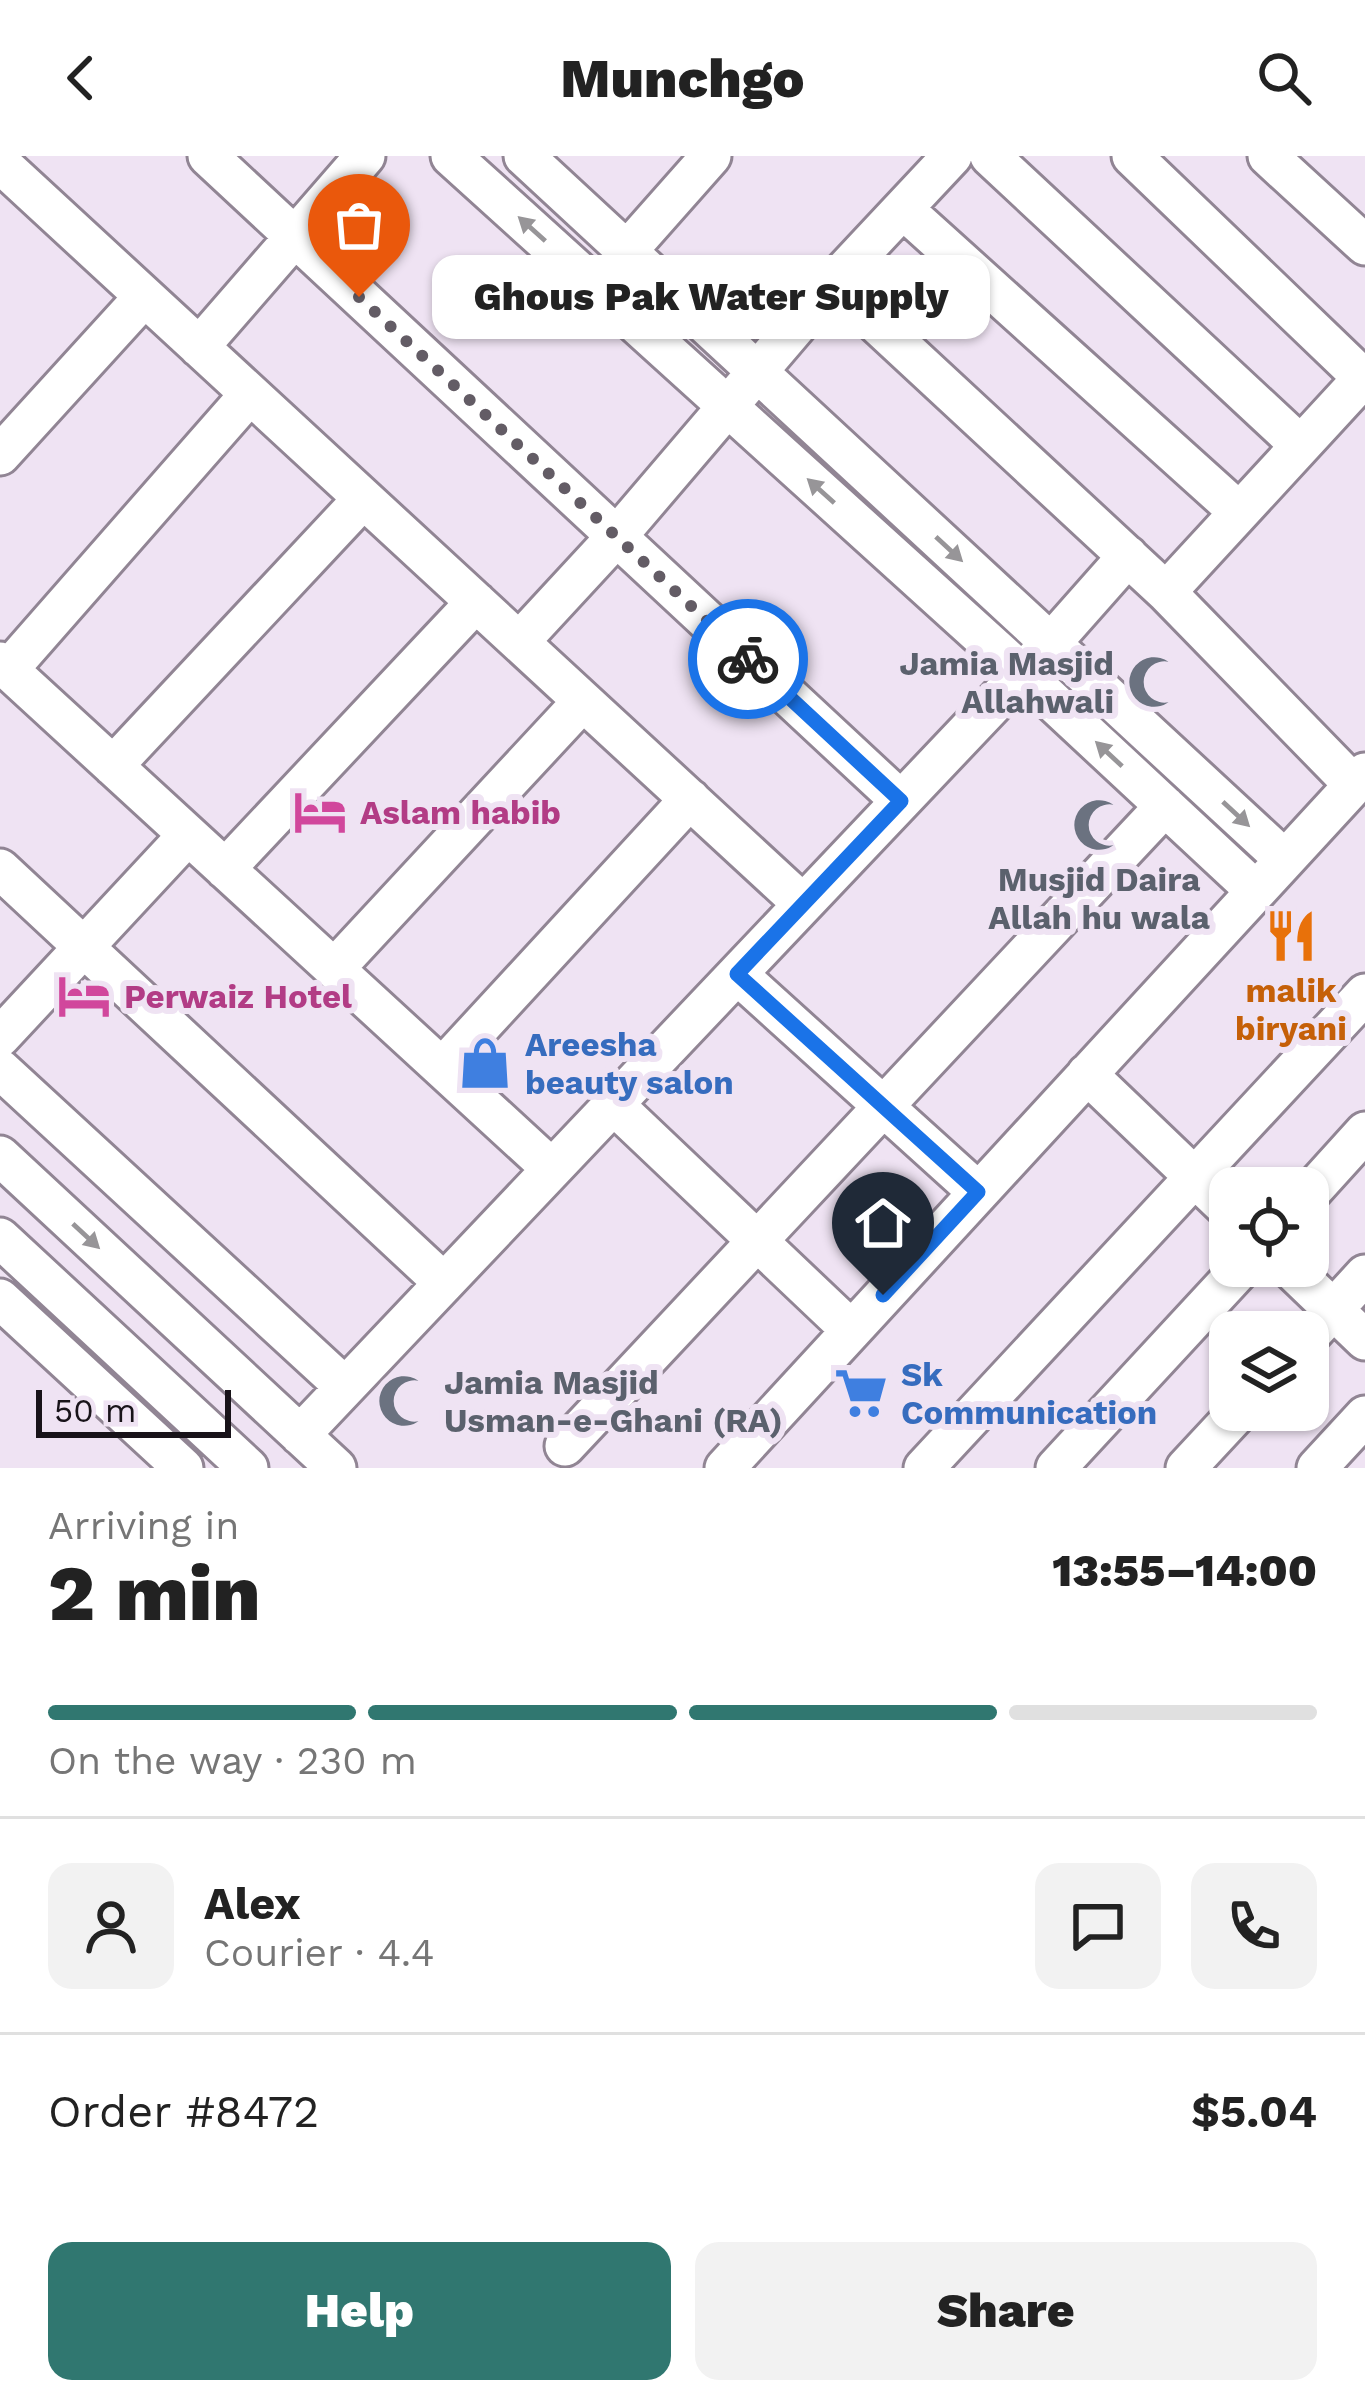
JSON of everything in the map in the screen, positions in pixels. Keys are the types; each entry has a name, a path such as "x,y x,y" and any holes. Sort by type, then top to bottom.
{"street":[{"path":"208,156 901,801"},
{"path":"199,347 365,156"},
{"path":"452,156 1256,891"},
{"path":"524,156 1285,860"},
{"path":"627,251 711,156"},
{"path":"519,642 617,536 833,283 952,156"},
{"path":"989,156 1300,445"},
{"path":"1132,156 1364,377 1166,592"},
{"path":"1268,156 1365,244"},
{"path":"0,164 803,904"},
{"path":"903,209 1239,512"},
{"path":"725,1468 1360,779 833,283"},
{"path":"0,455 144,297"},
{"path":"250,394 4,666 552,1169"},
{"path":"113,766 363,499"},
{"path":"300,1435 1051,643 1128,556"},
{"path":"225,868 476,602"},
{"path":"334,969 583,701"},
{"path":"442,1068 689,799"},
{"path":"565,1446 1165,806"},
{"path":"0,1037 188,835"},
{"path":"0,868 444,1283"},
{"path":"737,974 978,1192"},
{"path":"924,1468 1365,994"},
{"path":"0,1070 345,1387"},
{"path":"1087,1075 1209,1191"},
{"path":"613,1104 851,1330"},
{"path":"1329,1172 1365,1132"},
{"path":"0,1156 336,1468"},
{"path":"0,1238 248,1468"},
{"path":"1329,1314 1365,1275"},
{"path":"1056,1468 1224,1287"},
{"path":"0,1299 184,1468"},
{"path":"1329,1326 1365,1340"},
{"path":"1317,1468 1365,1416"},
{"path":"1186,1468 1220,1431"}],"way so far":[{"path":"359,297 748,659"}],"place":[{"name":"Ghous Pak Water Supply","path":"359,297"},
{"name":"Jamia Masjid Allahwali","path":"1154,682"},
{"name":"Aslam habib","path":"320,812"},
{"name":"Musjid Daira Allah hu wala","path":"1099,825"},
{"name":"malik biryani","path":"1291,936"},
{"name":"Perwaiz Hotel","path":"84,996"},
{"name":"Areesha beauty salon","path":"485,1063"},
{"name":"Sk Communication","path":"861,1393"},
{"name":"Jamia Masjid Usman-e-Ghani (RA)","path":"404,1401"}],"route":[{"path":"748,659 901,801 737,974 978,1192 883,1295"}]}
